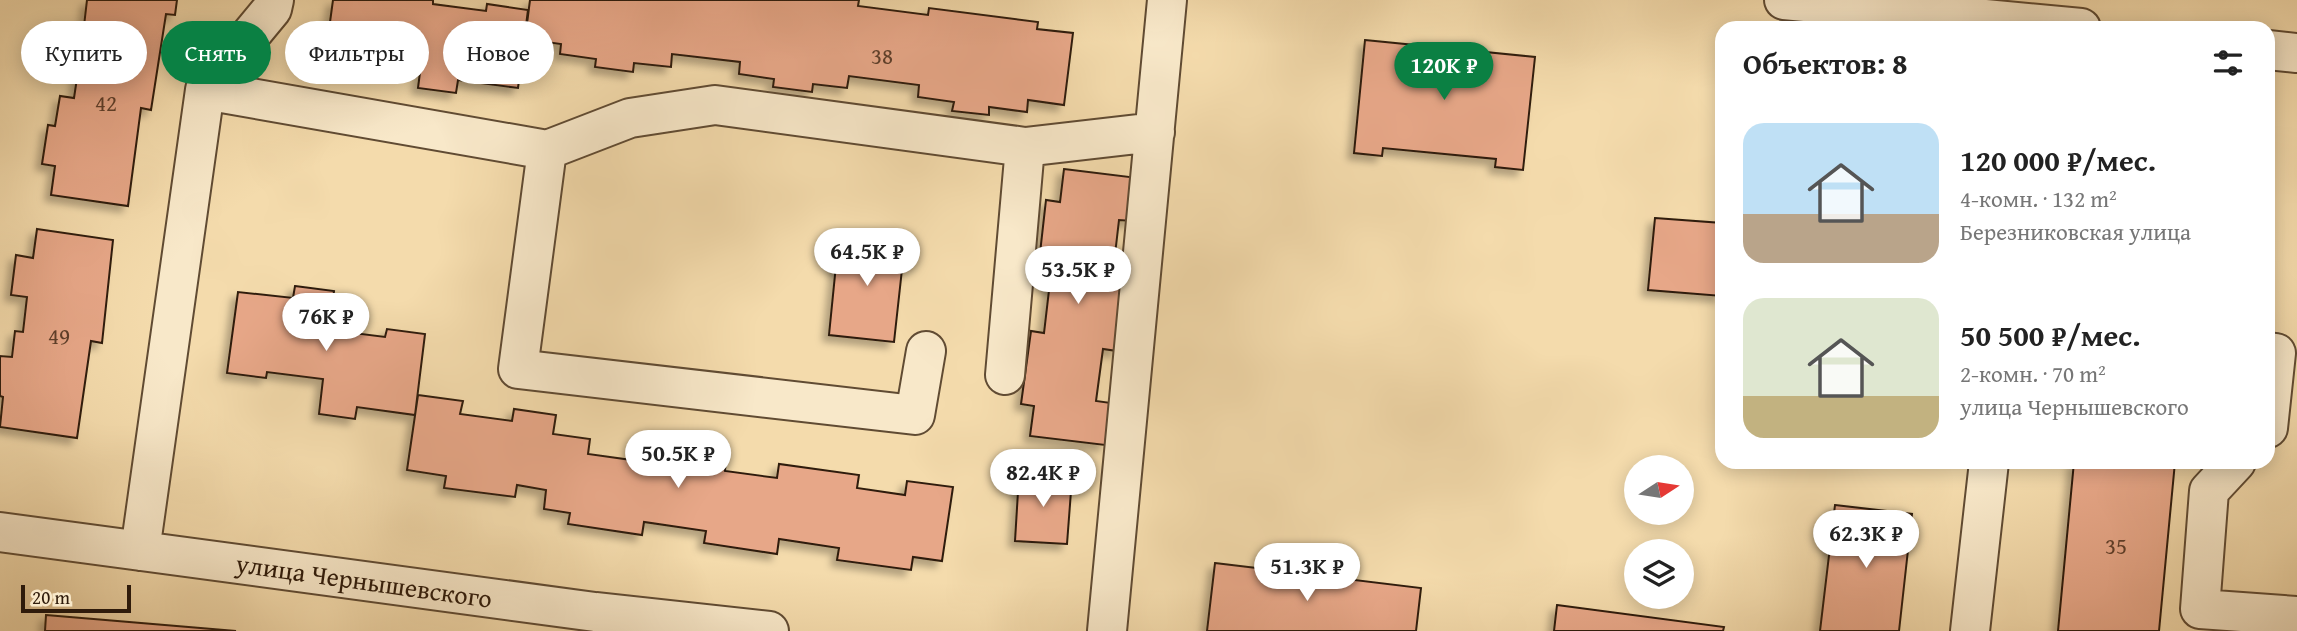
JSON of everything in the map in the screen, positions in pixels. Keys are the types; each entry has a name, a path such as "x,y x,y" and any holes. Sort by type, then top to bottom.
{"street":[{"path":"140,551 205,90 272,9 274,0"},
{"path":"1107,631 1167,0"},
{"path":"1784,0 2059,20"},
{"path":"2275,51 2297,53"},
{"path":"205,90 547,150 630,118 715,105 1025,147 1155,132"},
{"path":"1005,375 1025,147"},
{"path":"547,150 518,369 915,415 926,351"},
{"path":"2275,393 2279,373"},
{"path":"1970,631 1988,469"},
{"path":"2229,469 2208,491 2200,609 2297,616"},
{"name":"улица Чернышевского","path":"0,532 594,621 769,631"}],"building":[{"path":"87,0 177,0 175,15 166,14 165,21 161,21 161,46 151,110 141,108 128,206 51,195 55,166 42,164 48,125 55,126 60,96 74,98 76,84 147,84 147,21 85,21"},
{"path":"333,0 433,0 433,4 486,11 487,4 528,10 527,21 443,21 443,84 457,84 456,93 418,88 419,84 429,84 429,21 330,21"},
{"path":"530,0 859,0 858,6 928,15 929,8 1038,22 1037,29 1073,33 1064,105 1028,100 1027,112 989,107 989,115 952,111 954,102 918,97 919,85 849,76 847,88 813,84 812,92 773,87 774,79 739,74 740,62 672,54 671,67 634,63 633,72 595,67 596,59 560,54 561,44 554,43 554,21 527,21"},
{"path":"1365,40 1535,57 1523,170 1495,167 1496,159 1383,148 1382,156 1354,153"},
{"path":"488,84 519,84 518,88"},
{"path":"1064,169 1138,178 1133,221 1119,220 1113,272 1126,273 1117,351 1103,349 1096,401 1111,403 1105,445 1030,436 1034,406 1021,404 1031,331 1044,333 1051,273 1038,271 1046,200 1060,202"},
{"path":"1655,218 1715,222 1715,295 1648,290"},
{"path":"37,229 113,240 102,343 91,341 77,438 0,427 3,397 0,396 0,356 12,357 15,331 23,332 27,297 11,295 16,255 33,258"},
{"path":"839,235 905,242 894,342 829,335"},
{"path":"295,286 334,291 329,330 385,337 387,329 425,334 415,415 357,407 355,419 319,414 323,379 267,372 266,378 227,373 238,292 293,298"},
{"path":"418,395 463,401 460,414 512,421 514,409 556,415 553,434 590,439 588,454 639,461 641,446 726,458 725,471 777,478 779,464 859,475 857,488 905,495 907,481 953,487 942,561 913,557 911,570 837,560 839,548 779,539 777,554 704,543 706,531 644,522 642,535 568,524 570,513 544,509 546,490 517,485 515,497 444,488 446,476 407,470"},
{"path":"2073,469 2174,469 2159,631 2058,631"},
{"path":"1019,475 1072,478 1067,544 1015,541"},
{"path":"1835,505 1912,514 1899,631 1820,631"},
{"path":"1215,563 1421,588 1416,631 1207,631"},
{"path":"1557,605 1724,627 1723,631 1554,631"},
{"path":"46,615 236,631 45,631"}]}
